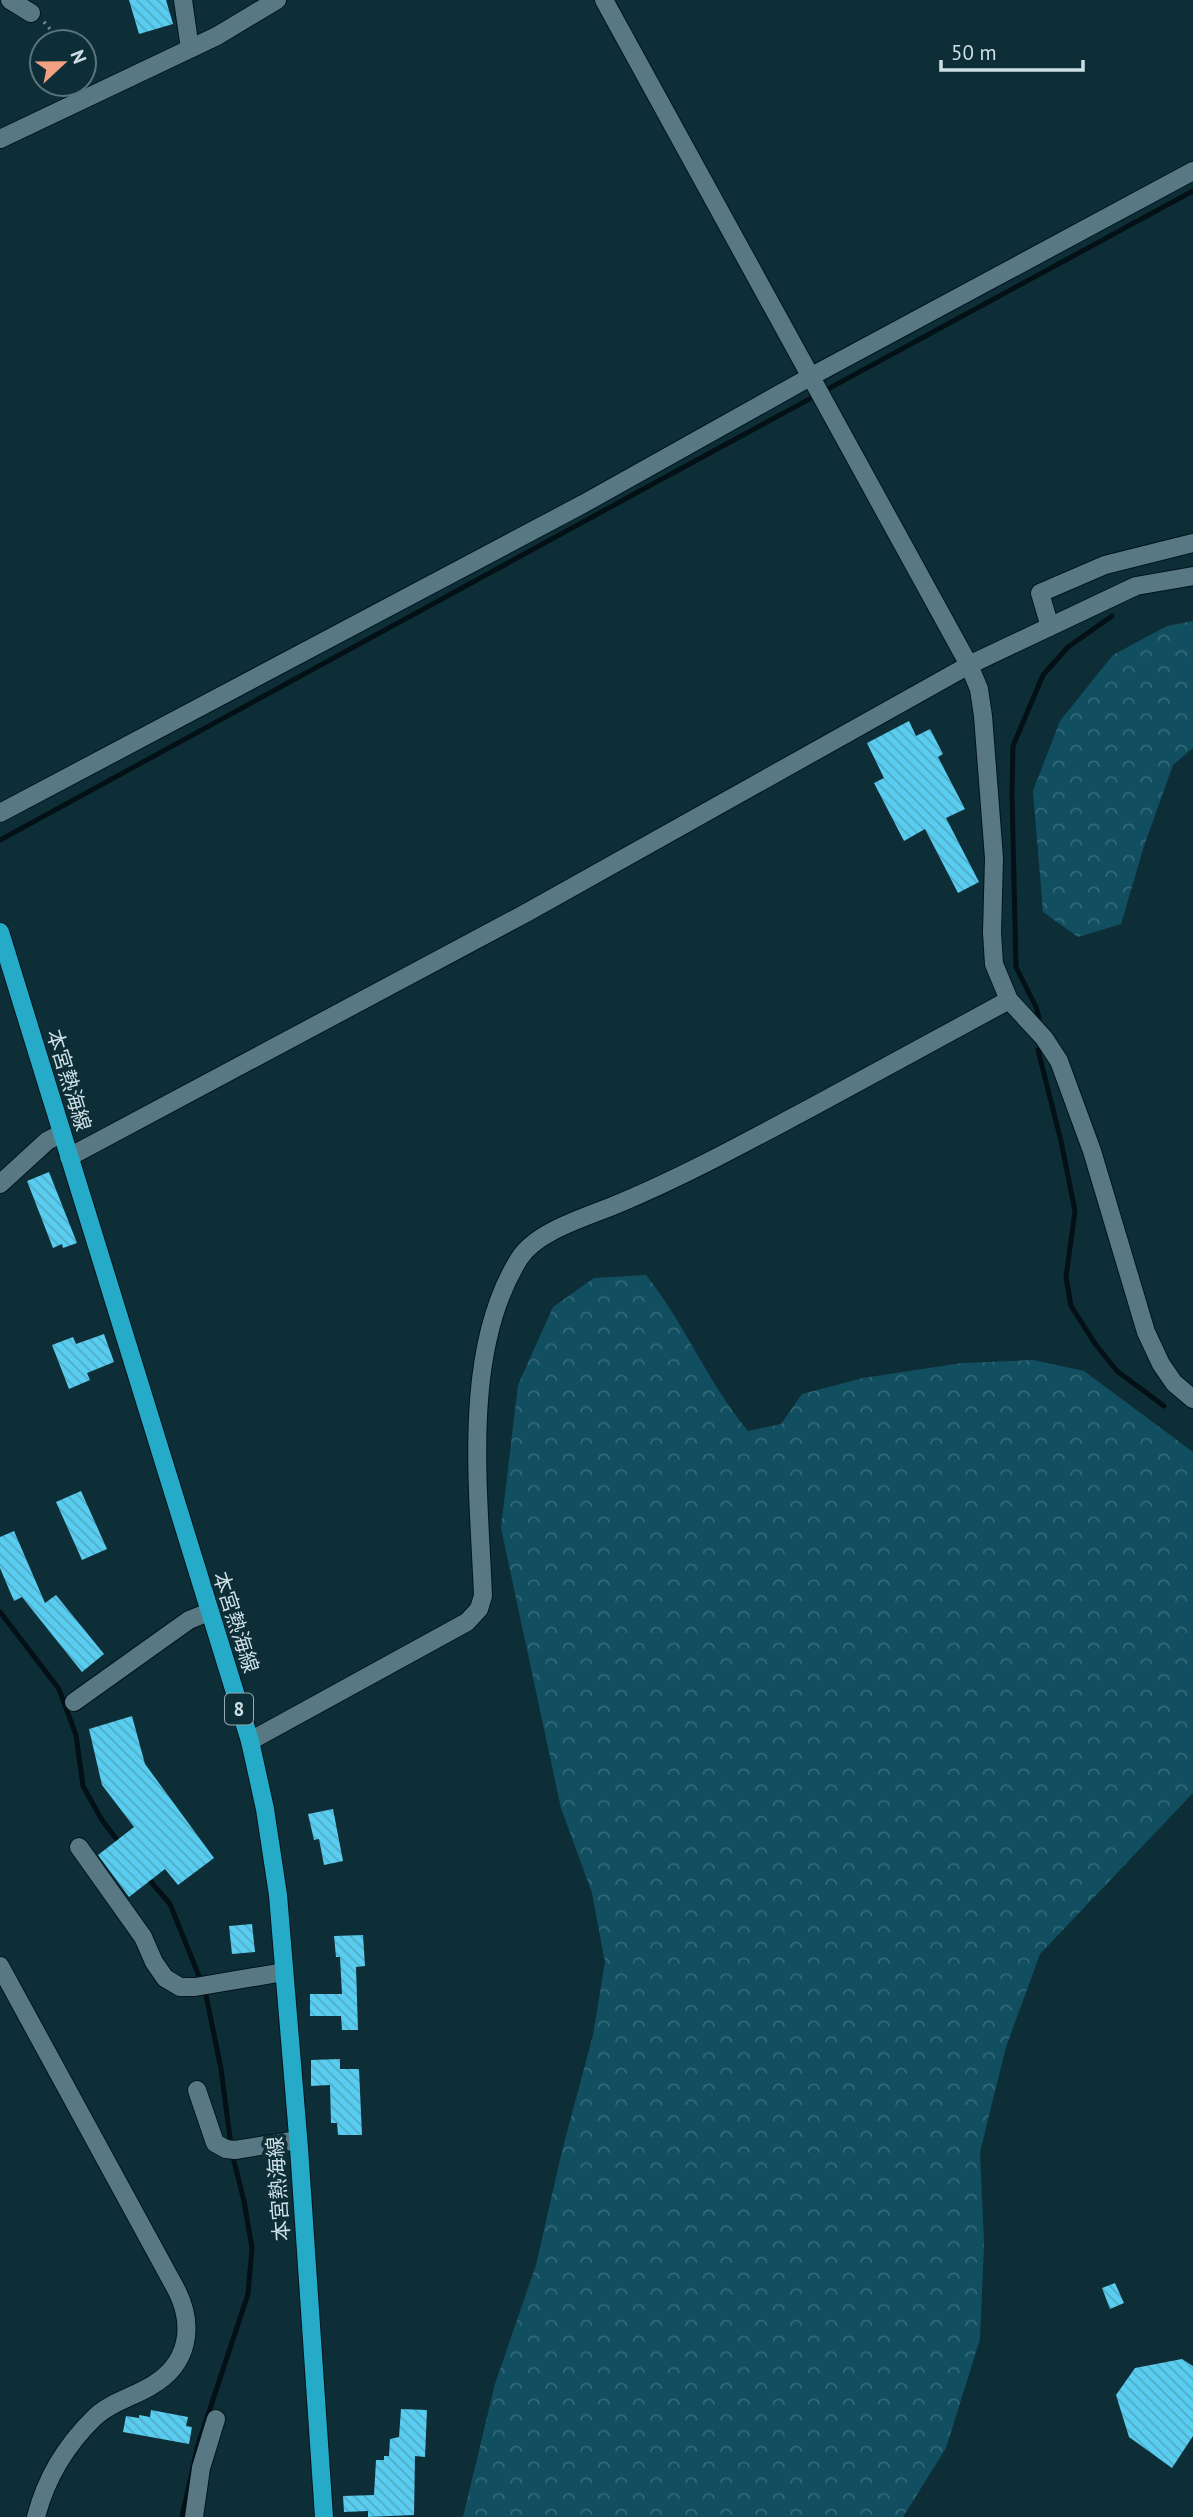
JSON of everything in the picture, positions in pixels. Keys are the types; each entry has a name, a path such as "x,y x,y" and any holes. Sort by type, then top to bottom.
{"main road":[{"name":"本宮熱海線","path":"0,932 250,1741 265,1809 278,1895 324,2517"}],"street":[{"path":"10,0 31,13"},
{"path":"183,0 190,49"},
{"path":"0,139 217,36 277,0"},
{"path":"604,0 969,665 979,689 983,716 994,858 994,964 1009,1000 1044,1038 1059,1061 1092,1151 1146,1332 1161,1364 1174,1383 1193,1399"},
{"path":"0,813 583,504 810,377 1193,171"},
{"path":"1050,627 1040,593 1105,565 1193,543"},
{"path":"69,1157 526,913 969,665 1136,586 1193,576"},
{"path":"250,1741 467,1622 479,1609 483,1595 478,1438 481,1370 499,1297 520,1257 535,1242 560,1228 679,1178 1009,1000"},
{"path":"0,1184 47,1141 62,1133"},
{"path":"74,1702 189,1620 209,1612"},
{"path":"79,1847 143,1937 165,1978 180,1987 284,1972"},
{"path":"0,1966 158,2254 181,2299 188,2322 185,2344 173,2368 151,2386 117,2402 97,2416 67,2449 49,2477 36,2517"},
{"path":"197,2090 215,2143 230,2150 298,2140"},
{"path":"194,2517 201,2468 216,2419"}],"path":[{"path":"31,13 50,28"}],"green space":[{"path":"1193,621 1193,748 1173,765 1144,846 1121,924 1078,937 1043,912 1033,791 1060,721 1113,655 1167,626"},
{"path":"646,1275 748,1431 781,1424 802,1394 863,1378 962,1363 1033,1360 1084,1371 1193,1452 1193,1793 1040,1954 1006,2047 980,2152 984,2244 980,2339 946,2448 903,2517 463,2517 495,2384 536,2265 562,2151 593,2035 605,1962 592,1893 561,1808 501,1528 518,1385 553,1307 594,1278"}],"building":[{"path":"129,0 166,0 173,24 139,34"},
{"path":"909,721 916,736 930,729 943,754 938,757 965,809 946,818 979,882 958,893 925,829 904,841 874,783 884,778 867,743"},
{"path":"49,1172 77,1243 63,1248 62,1244 53,1248 27,1181"},
{"path":"104,1334 114,1362 87,1373 90,1380 69,1389 52,1345 73,1337 76,1344"},
{"path":"81,1491 107,1549 82,1560 56,1502"},
{"path":"14,1531 45,1603 56,1595 104,1654 82,1672 22,1597 14,1601 0,1568 0,1537"},
{"path":"132,1716 145,1764 214,1858 178,1885 165,1869 129,1897 98,1855 134,1827 102,1785 89,1729"},
{"path":"333,1809 343,1861 324,1865 319,1839 314,1840 308,1814"},
{"path":"252,1924 255,1952 232,1954 229,1926"},
{"path":"363,1935 365,1966 356,1967 358,2030 342,2030 341,2016 310,2016 310,1994 342,1994 340,1957 336,1957 334,1936"},
{"path":"340,2059 340,2069 359,2069 362,2135 338,2135 337,2123 331,2123 330,2085 311,2086 311,2060"},
{"path":"1115,2283 1124,2303 1110,2309 1102,2288"},
{"path":"1182,2359 1193,2366 1193,2436 1172,2468 1129,2437 1116,2395 1135,2368"},
{"path":"401,2409 427,2410 425,2457 415,2456 414,2515 368,2517 368,2511 344,2512 343,2496 374,2495 376,2460 384,2460 384,2456 389,2456 390,2439 399,2437"},
{"path":"151,2410 188,2417 186,2426 192,2427 189,2444 123,2432 126,2416 150,2417"}],"waterway":[{"path":"0,840 1193,191"},
{"path":"1039,1018 1016,967 1013,746 1043,675 1068,647 1112,616"},
{"path":"1038,1050 1075,1211 1066,1277 1071,1306 1096,1345 1117,1371 1164,1406"},
{"path":"0,1612 59,1689 76,1735 83,1786 102,1820 120,1844"},
{"path":"146,1876 170,1904 201,1981"},
{"path":"182,2517 198,2445 248,2294 252,2248 232,2153 221,2069 205,1990"}]}
